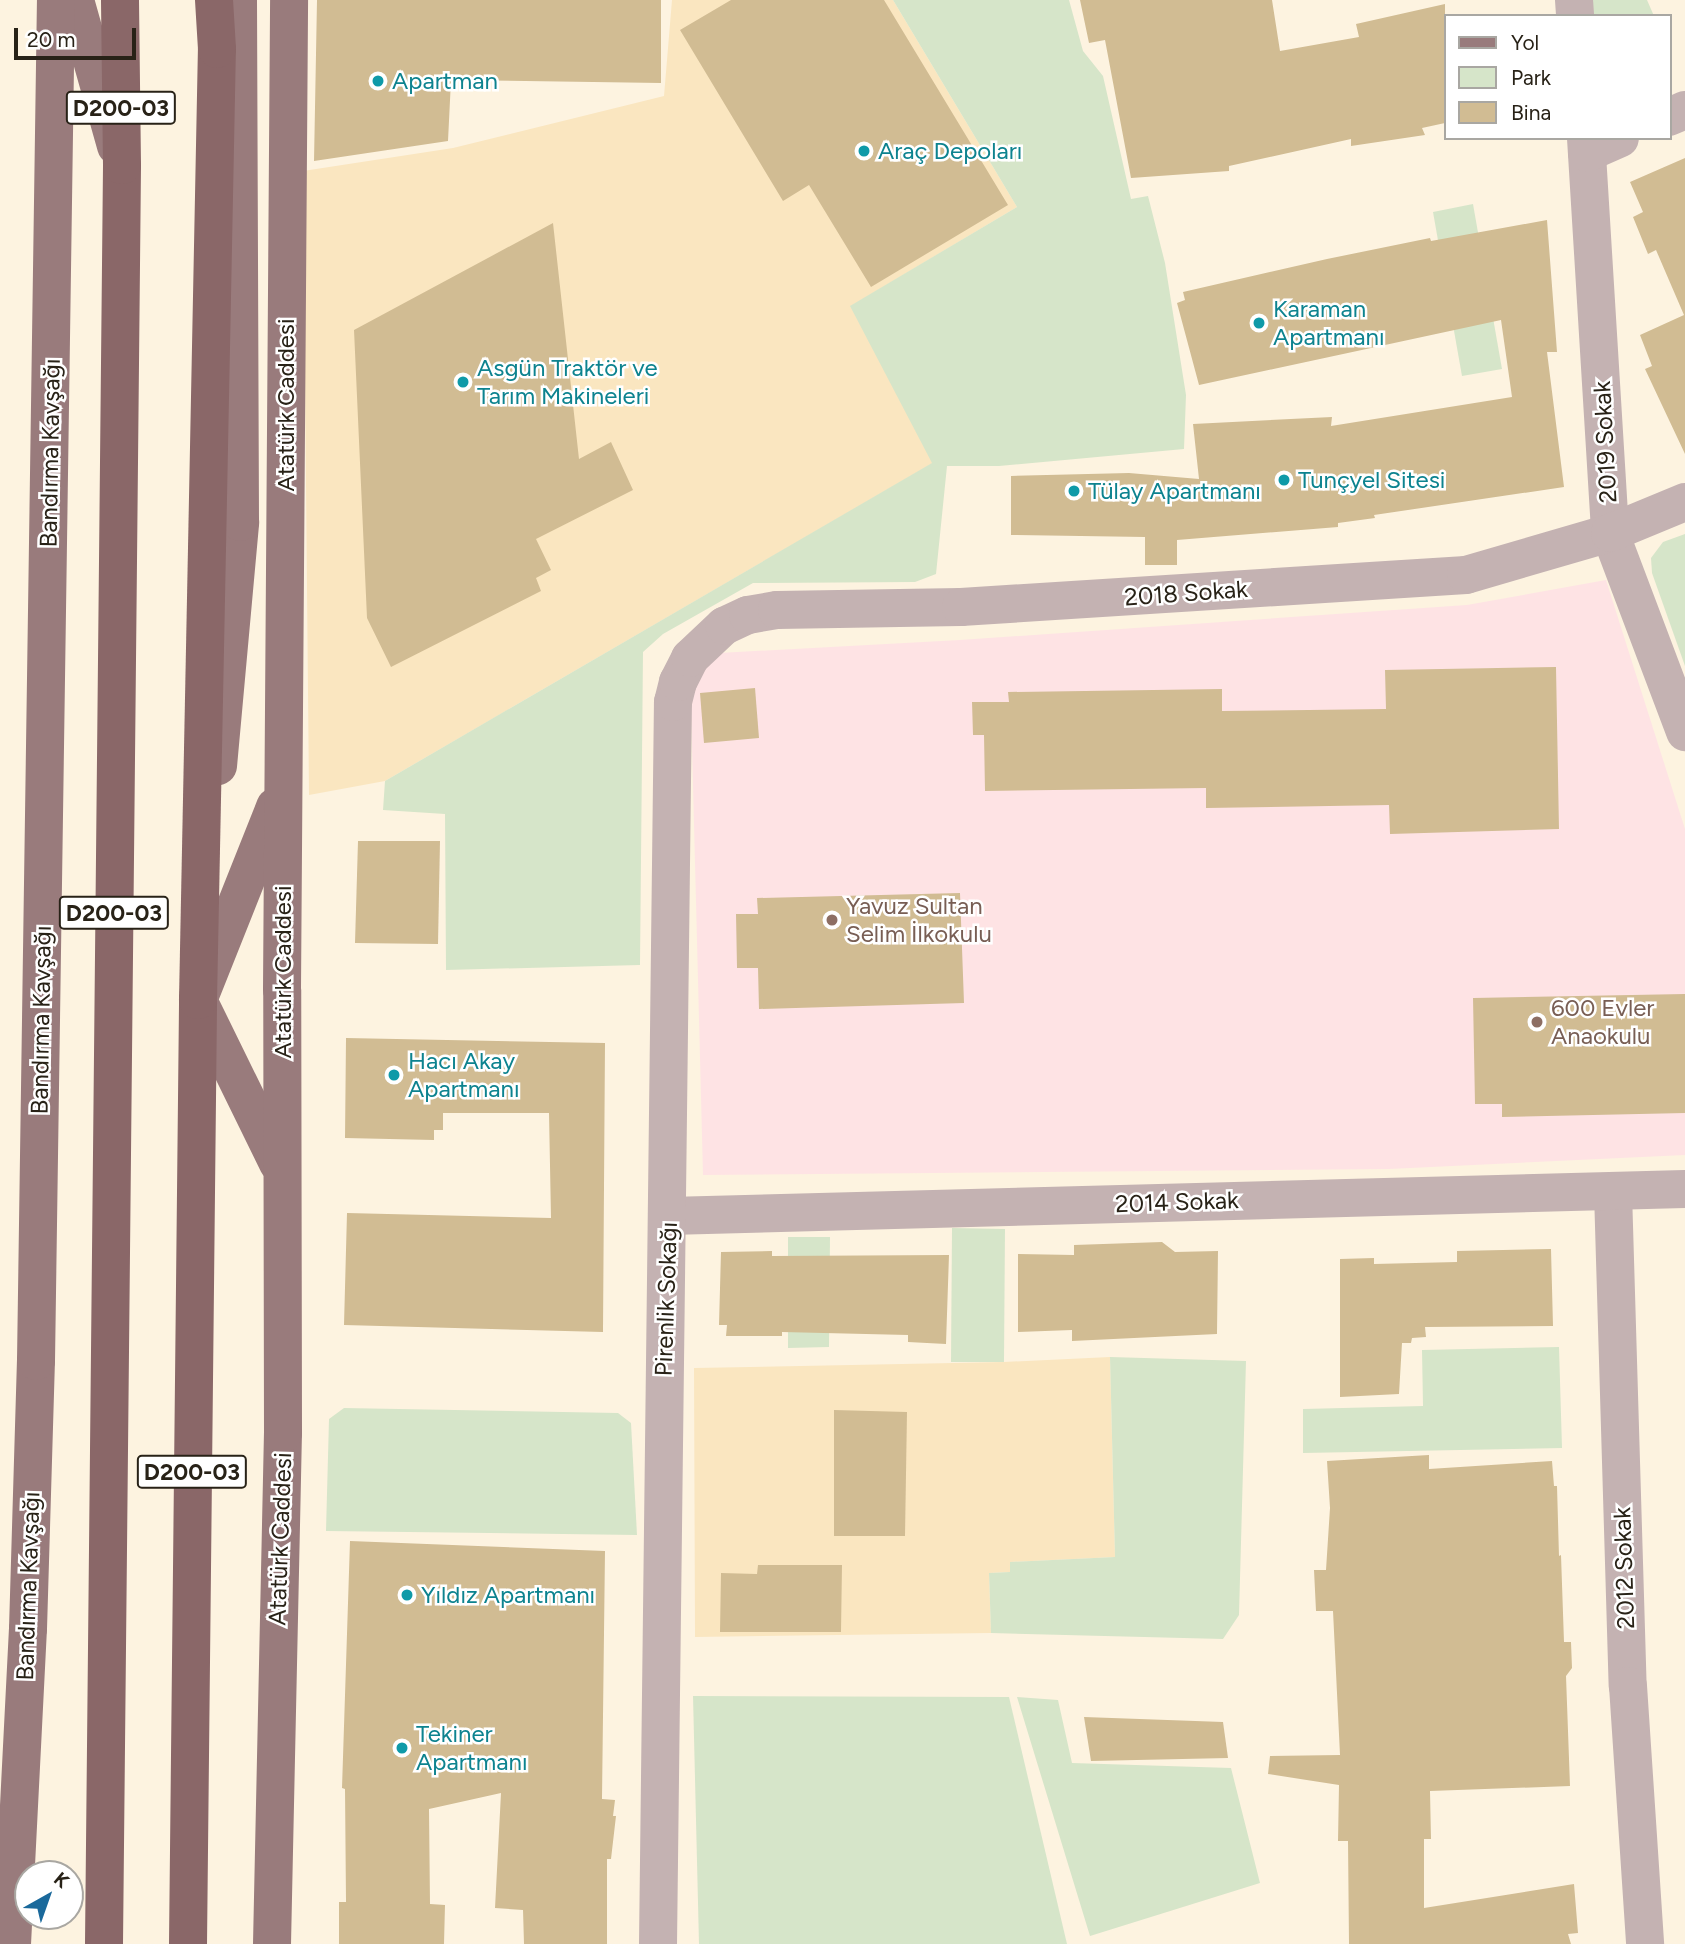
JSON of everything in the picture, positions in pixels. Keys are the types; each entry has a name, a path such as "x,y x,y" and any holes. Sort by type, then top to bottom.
{"highway":[{"name":"D200-03","path":"104,1944 122,165 120,0"},
{"name":"D200-03","path":"188,1944 198,1000 217,49 214,0"}],"main road":[{"name":"Bandırma Kavşağı","path":"12,1944 29,1629 36,1361 56,0"},
{"name":"D200-03","path":"75,0 122,165"},
{"path":"238,0 240,522 198,1000 282,1171"},
{"name":"Atatürk Caddesi","path":"272,1944 283,1433 289,0"},
{"path":"198,1000 284,786"}],"street":[{"name":"2019 Sokak","path":"1598,143 1610,533 1685,732"},
{"name":"2018 Sokak","path":"690,658 704,641 724,626 748,615 777,610 961,607 1466,575 1610,533 1685,502"},
{"name":"Pirenlik Sokağı","path":"657,1944 673,702 678,682 690,658"},
{"name":"2014 Sokak","path":"668,1216 1685,1189"},
{"name":"2012 Sokak","path":"1613,1192 1628,1686 1645,1944"}],"shaded area":[{"path":"672,0 893,0 1017,207 851,306 933,463 385,781 309,795 303,171 453,148 664,96"},
{"path":"1606,580 1685,829 1685,1155 1389,1169 703,1175 690,668 701,654 960,640 1467,605"},
{"path":"1110,1357 1115,1557 1010,1562 1010,1572 989,1573 991,1633 695,1637 694,1368 1004,1362"}],"green space":[{"path":"893,0 1069,0 1083,51 1103,76 1131,199 1148,196 1165,263 1186,395 1184,449 999,466 947,466 936,574 915,582 753,583 663,634 643,652 640,965 446,970 445,814 383,810 385,781 932,463 850,306 1017,207"},
{"path":"1591,0 1647,0 1653,14 1592,14"},
{"path":"1473,204 1502,369 1462,376 1433,212"},
{"path":"1685,534 1685,666 1652,573 1651,558 1663,542"},
{"path":"952,1228 1005,1229 1004,1362 951,1362"},
{"path":"788,1237 830,1237 829,1347 788,1348"},
{"path":"1559,1347 1562,1448 1303,1453 1303,1409 1423,1406 1422,1350"},
{"path":"1110,1357 1246,1361 1239,1615 1223,1639 991,1633 989,1573 1010,1572 1010,1562 1115,1557"},
{"path":"344,1408 618,1413 631,1423 637,1535 326,1531 329,1419"},
{"path":"693,1696 1009,1697 1067,1944 699,1944"},
{"path":"1017,1697 1058,1700 1072,1763 1231,1768 1260,1883 1090,1936"}],"building":[{"name":"Apartman","path":"317,0 661,0 661,83 451,80 448,141 314,161"},
{"name":"Araç Depoları","path":"731,0 884,0 1008,205 871,287 809,185 783,201 680,30"},
{"path":"1080,0 1272,0 1280,51 1359,37 1356,24 1445,4 1444,123 1422,128 1425,135 1351,146 1351,139 1229,166 1229,171 1131,178 1105,40 1089,43"},
{"path":"1685,158 1685,454 1645,369 1652,366 1640,335 1684,315 1656,250 1648,254 1633,217 1643,212 1630,182"},
{"path":"1547,220 1557,352 1547,352 1564,487 1374,515 1375,518 1338,523 1338,527 1177,540 1177,565 1145,565 1145,537 1011,535 1011,476 1129,473 1199,479 1193,424 1332,417 1331,426 1512,397 1501,320 1199,385 1177,303 1185,300 1183,292 1327,259 1430,238 1431,241"},
{"name":"Asgün Traktör ve Tarım Makineleri","path":"553,223 579,459 611,442 633,490 536,539 551,570 536,578 541,591 391,667 367,618 354,330"},
{"path":"1556,667 1559,829 1390,834 1389,805 1206,808 1206,788 985,791 984,735 973,735 972,702 1009,702 1008,692 1222,689 1222,711 1386,709 1385,670"},
{"path":"755,688 759,738 704,743 700,693"},
{"path":"358,841 440,841 438,944 355,943"},
{"name":"Yavuz Sultan Selim İlkokulu","path":"960,893 964,1003 759,1009 758,968 737,968 736,914 758,914 757,898"},
{"name":"600 Evler Anaokulu","path":"1685,994 1685,1113 1502,1117 1502,1104 1475,1104 1473,998"},
{"path":"346,1038 605,1043 603,1332 344,1325 347,1213 551,1218 549,1113 443,1113 443,1130 434,1130 434,1140 345,1138"},
{"path":"1162,1242 1175,1252 1218,1251 1217,1334 1072,1341 1072,1330 1018,1332 1018,1254 1074,1255 1074,1245"},
{"path":"1551,1249 1553,1326 1425,1327 1426,1337 1412,1338 1411,1343 1402,1343 1399,1394 1340,1397 1340,1259 1374,1258 1374,1264 1457,1262 1457,1251"},
{"path":"772,1251 772,1256 949,1255 946,1344 908,1342 908,1335 782,1332 782,1336 726,1336 727,1325 719,1325 721,1252"},
{"path":"834,1410 907,1412 905,1536 834,1536"},
{"path":"1429,1455 1429,1469 1552,1461 1554,1486 1557,1486 1564,1642 1571,1642 1572,1668 1566,1676 1570,1786 1430,1791 1431,1839 1424,1839 1424,1908 1574,1884 1578,1933 1568,1934 1571,1944 1349,1944 1348,1841 1338,1841 1339,1785 1268,1774 1270,1756 1340,1755 1333,1611 1316,1611 1314,1570 1326,1570 1330,1508 1327,1461"},
{"path":"350,1541 605,1551 602,1799 615,1800 613,1816 616,1816 611,1859 607,1859 607,1944 524,1944 523,1910 495,1908 501,1793 429,1809 430,1904 445,1905 444,1944 339,1944 339,1902 346,1902 345,1789 342,1788"},
{"path":"758,1565 842,1565 841,1632 720,1632 721,1573 757,1574"},
{"path":"1084,1717 1223,1722 1228,1758 1091,1761"}],"place":[{"name":"Apartman","path":"378,81"},
{"name":"Araç Depoları","path":"864,151"},
{"name":"Karaman Apartmanı","path":"1259,323"},
{"name":"Asgün Traktör ve Tarım Makineleri","path":"463,382"},
{"name":"Tunçyel Sitesi","path":"1284,480"},
{"name":"Tülay Apartmanı","path":"1074,491"},
{"name":"Yavuz Sultan Selim İlkokulu","path":"832,920"},
{"name":"600 Evler Anaokulu","path":"1537,1022"},
{"name":"Hacı Akay Apartmanı","path":"394,1075"},
{"name":"Yıldız Apartmanı","path":"407,1595"},
{"name":"Tekiner Apartmanı","path":"402,1748"}]}
